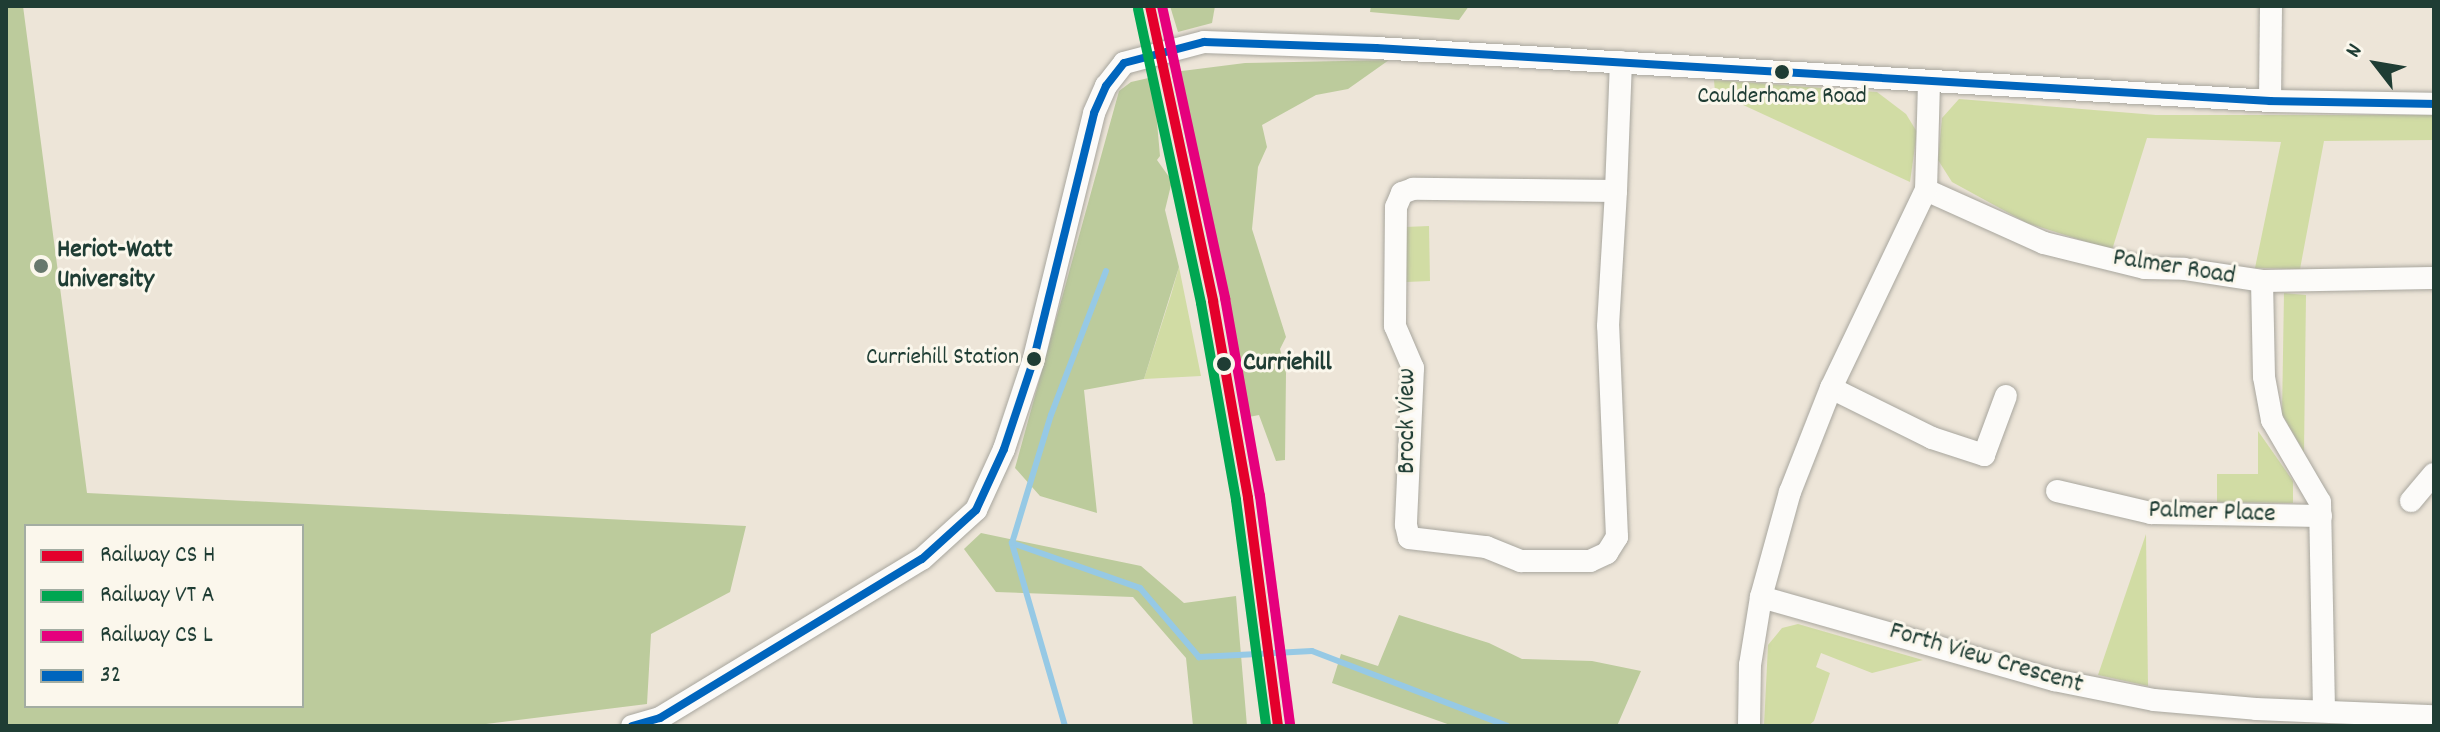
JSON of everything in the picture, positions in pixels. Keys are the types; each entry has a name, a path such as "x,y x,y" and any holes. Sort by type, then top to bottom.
{"street":[{"path":"2270,101 2271,6"},
{"path":"632,726 660,718 922,559 976,510 1004,449 1033,362 1094,113 1106,86 1124,63 1174,48 1219,43 1621,62 2270,101 2434,104"},
{"path":"1616,191 1621,62"},
{"path":"1749,726 1750,665 1761,597 1790,492 1831,388 1926,190 1929,81"},
{"name":"Brock View","path":"1413,189 1616,191 1608,326 1617,537 1607,553 1590,561 1521,561 1486,547 1409,538 1406,525 1413,368 1395,326 1396,207 1402,193 1413,189"},
{"name":"Palmer Road","path":"1926,190 2044,243 2145,268 2184,269 2262,281 2434,278"},
{"name":"Palmer Place","path":"2262,281 2264,377 2272,420 2320,502 2324,709"},
{"path":"1831,388 1932,438 1984,455 2006,396"},
{"path":"2411,501 2434,474"},
{"name":"Palmer Place","path":"2057,491 2151,513 2321,516"},
{"name":"Forth View Crescent","path":"1761,597 2085,687 2154,700 2256,709 2324,709 2434,716"}],"green space":[{"path":"6,6 23,6 87,493 746,526 730,592 651,634 647,704 470,726 6,726"},
{"path":"1170,6 1215,6 1212,23 1178,32"},
{"path":"1371,6 1469,6 1459,20 1370,12"},
{"path":"1389,60 1348,89 1316,95 1262,125 1267,147 1258,167 1252,229 1286,337 1280,349 1286,373 1285,460 1276,461 1259,415 1249,417 1222,263 1204,183 1196,171 1174,72 1245,63"},
{"path":"1153,77 1160,156 1157,160 1172,181 1165,210 1179,267 1144,379 1084,390 1097,513 1040,496 1015,468 1119,91 1131,82"},
{"path":"1714,80 1877,92 1906,114 1917,132 1910,182 1715,92"},
{"path":"1959,99 2156,115 2434,115 2434,140 2324,141 2300,269 2255,268 2281,142 2147,138 2112,250 2027,223 1952,182 1938,160 1942,118"},
{"path":"1429,226 1430,281 1406,282 1405,227"},
{"path":"1179,267 1201,376 1144,379 1171,295"},
{"path":"2284,293 2306,295 2304,452 2282,414"},
{"path":"2258,431 2293,481 2293,503 2217,502 2217,474 2258,474"},
{"path":"981,533 1141,566 1184,603 1236,596 1247,726 1193,726 1186,658 1133,597 996,592 964,549"},
{"path":"2146,534 2148,686 2098,675"},
{"path":"1399,615 1489,643 1522,659 1592,661 1641,671 1617,726 1453,726 1332,683 1341,654 1378,666"},
{"path":"1798,624 1923,660 1872,673 1821,653 1816,667 1830,673 1814,721 1808,726 1764,726 1768,645 1782,628"}],"waterway":[{"path":"1065,726 1012,543 1051,415 1106,271"},
{"path":"1012,543 1140,588 1199,657 1312,651 1507,726"}],"transit line":[{"path":"1150,6 1213,301 1248,498 1278,726"},
{"path":"1162,6 1225,298 1260,496 1290,724"},
{"path":"1138,9 1201,303 1236,500 1266,726"},
{"name":"32","path":"632,726 660,718 922,559 976,510 1004,449 1033,362 1094,113 1106,86 1124,63 1204,42 1376,48 2270,101 2434,104"}],"place":[{"name":"Caulderhame Road","path":"1782,72"},
{"name":"Heriot-Watt University","path":"41,266"},
{"name":"Curriehill Station","path":"1034,359"},
{"name":"Curriehill","path":"1224,364"}]}
